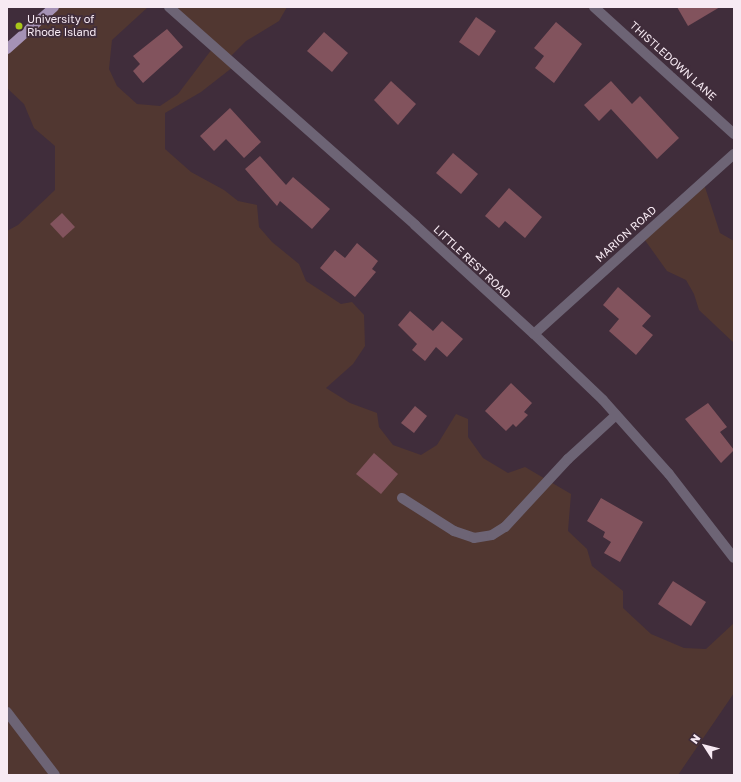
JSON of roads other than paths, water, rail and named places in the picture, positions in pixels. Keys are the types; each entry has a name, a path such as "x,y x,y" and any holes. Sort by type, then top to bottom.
{"main road":[{"path":"7,49 54,7"}],"street":[{"name":"LITTLE REST ROAD","path":"169,7 534,334 616,415 669,474 734,558"},
{"name":"THISTLEDOWN LANE","path":"594,7 734,134"},
{"name":"MARION ROAD","path":"534,334 734,154"},
{"path":"402,498 454,531 474,538 492,535 505,527 568,459 616,415"},
{"path":"7,712 55,775"}],"place":[{"name":"University of Rhode Island","path":"19,26"}]}
